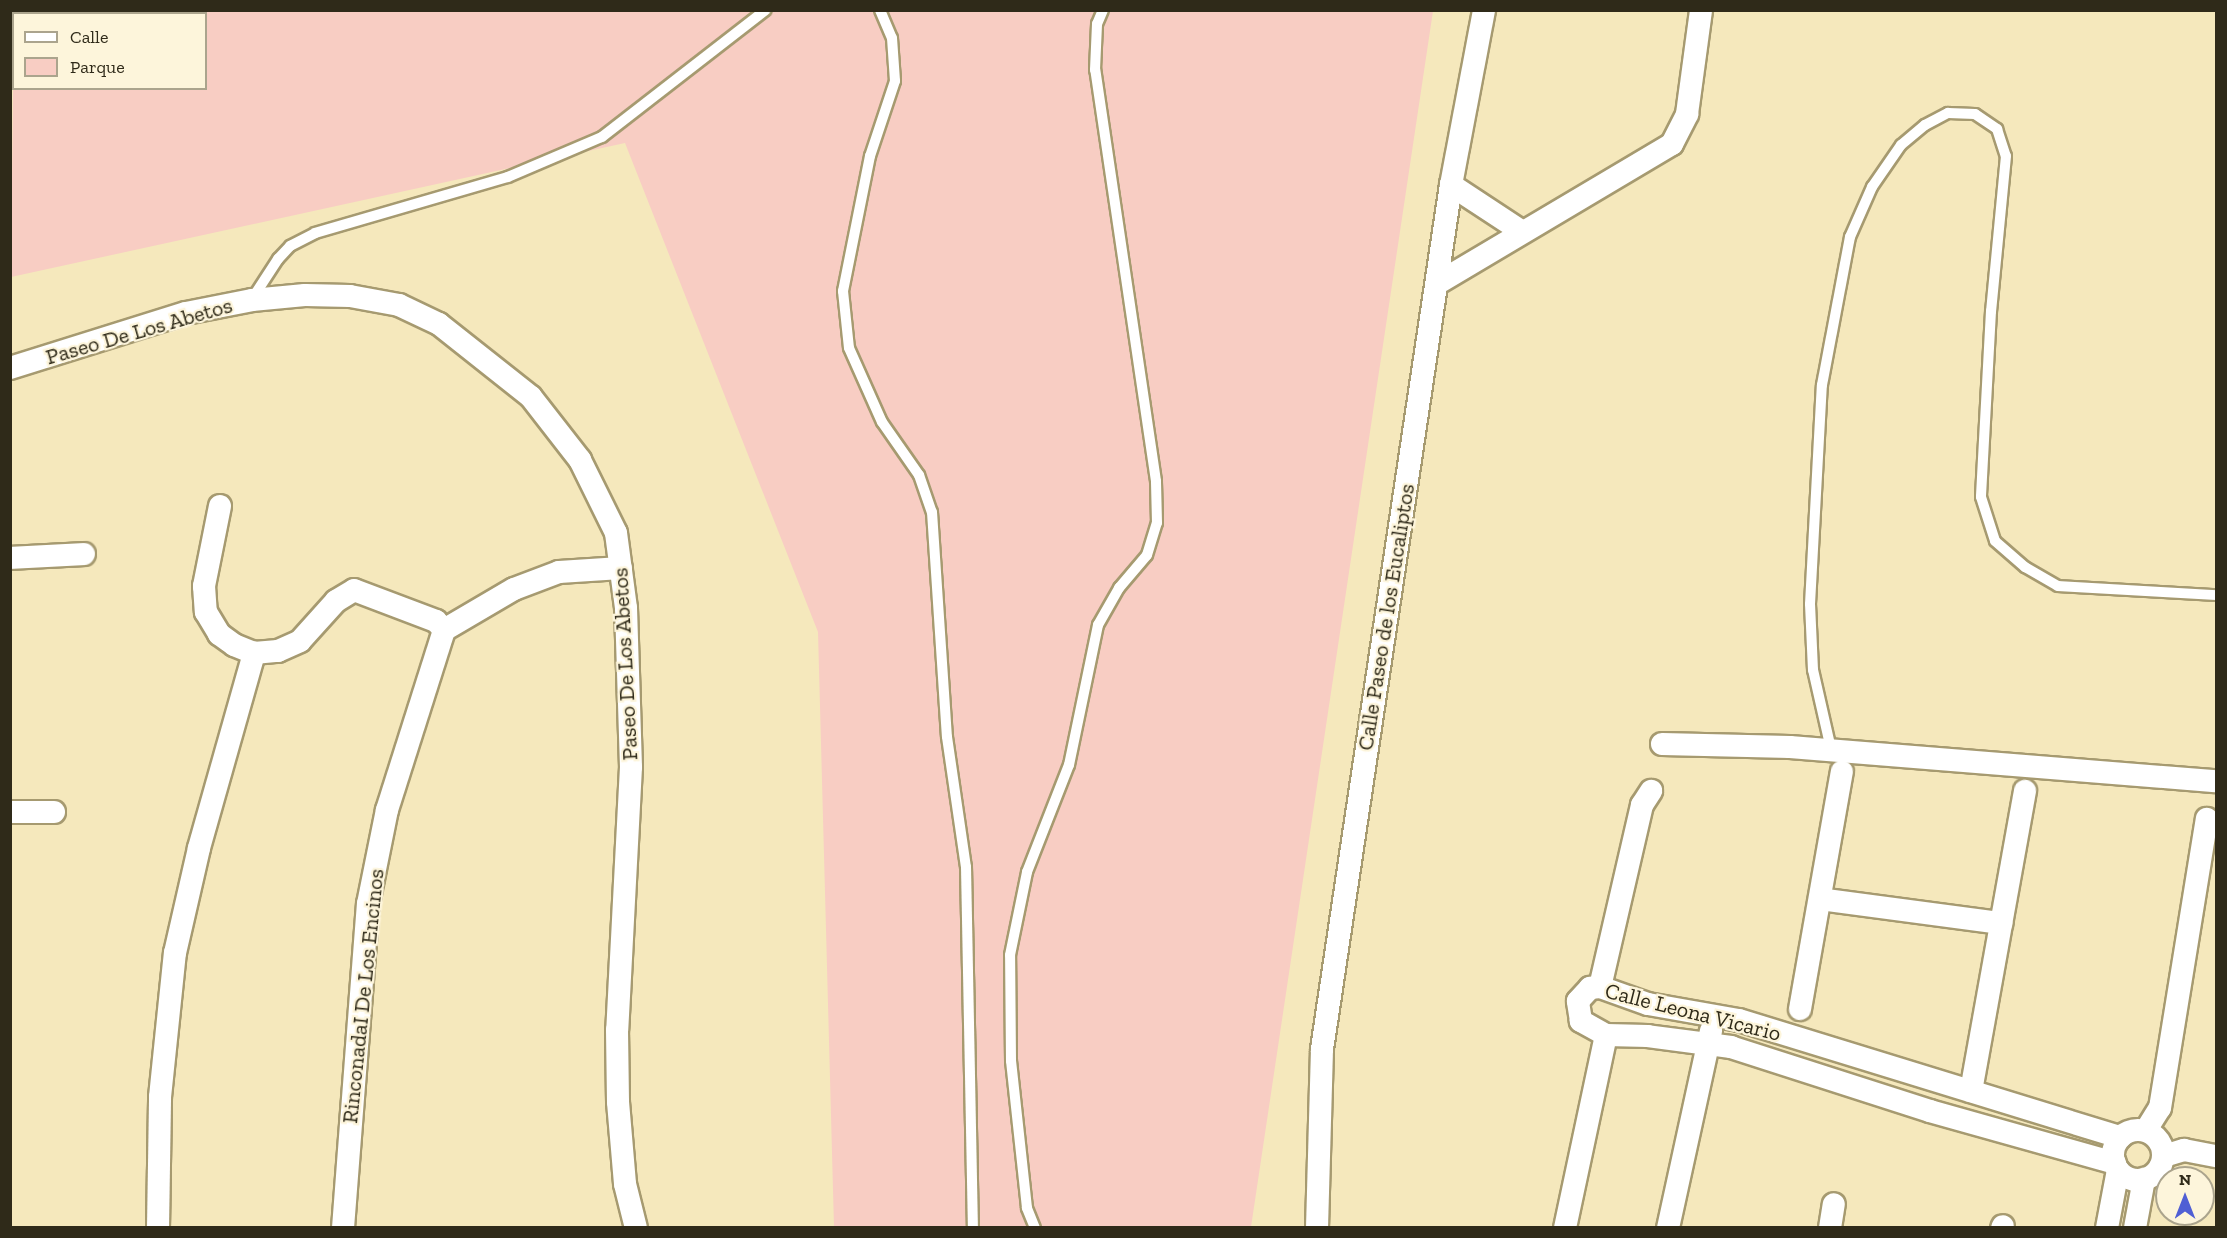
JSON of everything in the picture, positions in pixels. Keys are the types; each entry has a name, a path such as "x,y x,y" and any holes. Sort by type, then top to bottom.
{"street":[{"name":"Calle Paseo de los Eucaliptos","path":"1317,1227 1322,1049 1451,185 1484,10"},
{"path":"1438,283 1521,231 1656,157 1672,144 1687,114 1701,11"},
{"path":"1451,185 1521,231"},
{"name":"Paseo De Los Abetos","path":"10,368 186,313 252,300 305,295 350,296 399,305 439,324 531,397 580,460 616,533 626,608 631,767 617,1030 618,1101 625,1184 636,1227"},
{"path":"220,506 204,586 206,612 219,634 254,653 278,651 300,640 336,601 354,590 436,621 444,630 514,589 559,572 621,567"},
{"path":"10,558 84,554"},
{"name":"RinconadaI De Los Encinos","path":"343,1227 369,904 387,810 444,630"},
{"path":"158,1227 160,1097 175,953 199,848 254,653"},
{"path":"1662,744 1832,749 2217,781"},
{"path":"1800,1009 1842,772"},
{"path":"1600,987 1642,805 1651,791"},
{"path":"1971,1091 2025,791"},
{"path":"10,812 54,812"},
{"path":"2146,1130 2160,1108 2207,819"},
{"path":"1820,898 2001,923"},
{"name":"Calle Leona Vicario","path":"2116,1167 1930,1111 1731,1047 1606,1035 1581,1021 1577,1011 1584,993 1600,987 1648,1004 1715,1015 2120,1137"},
{"path":"1668,1227 1715,1015"},
{"path":"1565,1227 1606,1035"},
{"path":"1930,1111 1940,1082"},
{"path":"2107,1227 2116,1167 2115,1145 2120,1137 2132,1130 2146,1130 2160,1140 2164,1156 2161,1167 2144,1179 2134,1180 2116,1167"},
{"path":"2164,1156 2184,1150 2217,1156"},
{"path":"2135,1227 2144,1179"},
{"path":"1830,1227 1834,1203"}],"lane":[{"path":"252,300 284,252 315,233 507,177 603,137 766,10"},
{"path":"880,10 892,38 895,81 870,156 843,291 849,348 882,422 919,475 932,512 947,737 966,867 974,1227"},
{"path":"1035,1227 1027,1208 1011,1061 1010,955 1027,872 1069,765 1098,625 1119,588 1147,555 1157,524 1156,481 1095,70 1097,24 1103,10"},
{"path":"1832,749 1813,669 1810,604 1822,385 1850,237 1872,186 1901,145 1925,125 1948,113 1975,114 1997,129 2006,156 1991,311 1981,497 1995,541 2025,567 2058,586 2217,595"}],"green space":[{"path":"1433,11 1251,1227 834,1227 818,632 625,143 11,277 13,90 207,90 207,12 55,12"}]}
